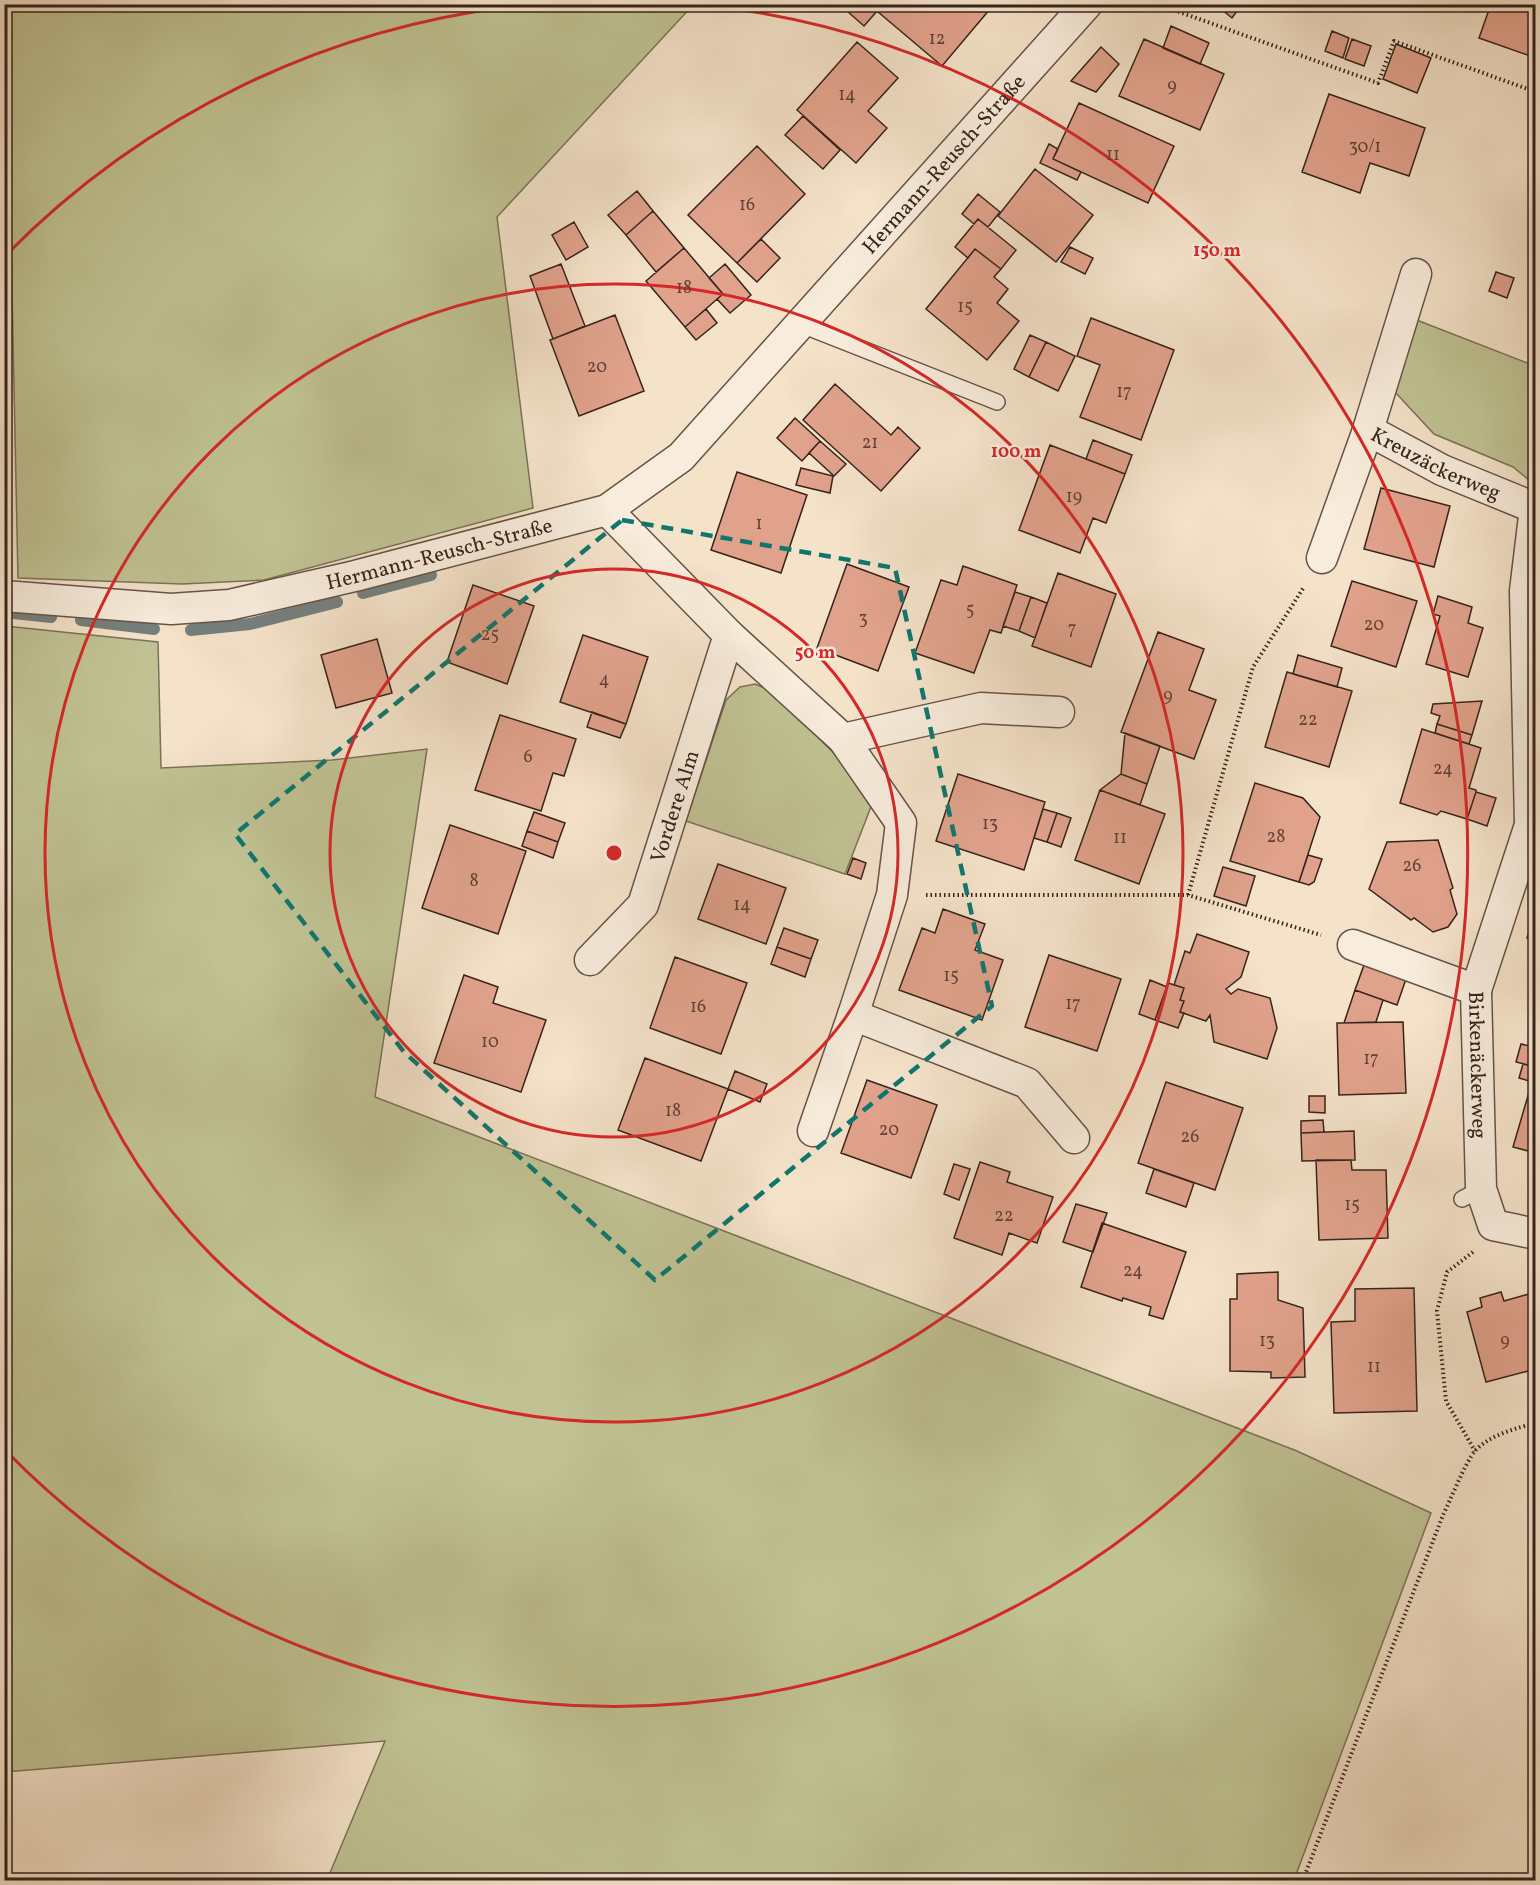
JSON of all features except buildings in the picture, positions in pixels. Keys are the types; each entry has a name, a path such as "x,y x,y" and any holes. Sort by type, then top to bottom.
{"street":[{"name":"Hermann-Reusch-Straße","path":"4,596 171,609 229,605 355,576 608,510 681,457 1087,4"},
{"path":"1368,430 1416,274"},
{"name":"Kreuzäckerweg","path":"1322,558 1368,430 1442,470 1535,508 1525,591 1533,824 1476,990"},
{"path":"608,510 729,635 843,739 901,823 892,895 854,1016 813,1131"},
{"name":"Vordere Alm","path":"590,960 643,905 729,635"},
{"path":"843,739 981,708 1059,712"},
{"name":"Birkenäckerweg","path":"1353,945 1476,990 1472,1194 1493,1225"},
{"path":"854,1016 1027,1083 1074,1138"},
{"path":"1493,1225 1536,1234"}],"lane":[{"path":"799,324 997,402"}],"path":[{"path":"1157,4 1378,82 1394,41 1536,92"},
{"path":"1188,895 1252,667 1322,558"},
{"path":"892,895 1188,895 1353,945"},
{"path":"1475,1451 1446,1401 1437,1311 1447,1272 1470,1256 1493,1225"},
{"path":"1303,1881 1443,1515 1475,1451 1498,1436 1536,1423"}],"highlighted area":[{"path":"622,520 895,568 992,1006 655,1280 404,1052 235,834"}],"green space":[{"path":"6,5 693,5 497,217 533,508 264,580 182,584 18,578"},
{"path":"1414,319 1535,366 1535,485 1513,467 1434,434 1395,392"},
{"path":"5,626 158,642 161,768 332,760 427,749 375,1097 1297,1451 1431,1513 1294,1880 327,1880 385,1741 5,1772"},
{"path":"755,684 771,691 846,765 872,804 845,874 686,821 726,700 740,687"}],"waterway":[{"path":"363,593 431,575"},
{"path":"191,630 250,624 337,602"},
{"path":"4,612 51,617"},
{"path":"81,620 154,629"}]}
